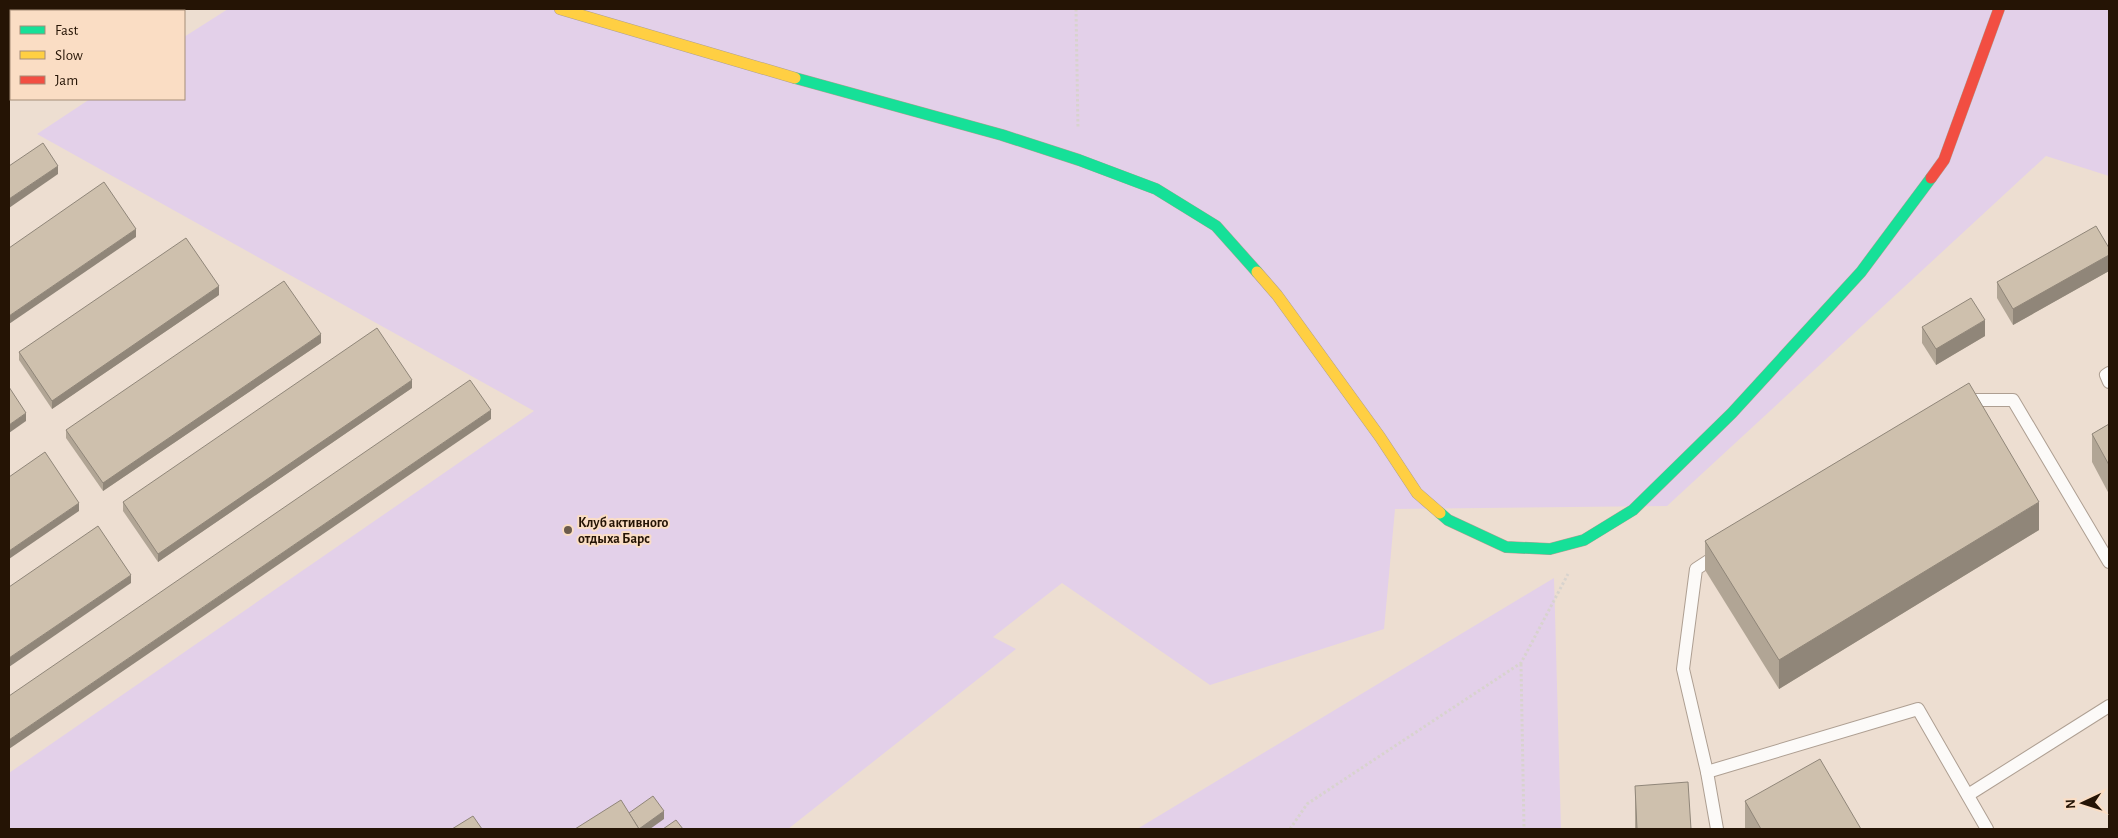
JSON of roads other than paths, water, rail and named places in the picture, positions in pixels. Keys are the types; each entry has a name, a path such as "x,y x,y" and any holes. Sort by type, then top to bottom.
{"street":[{"path":"560,9 847,93 1002,134 1079,160 1156,190 1216,226 1277,296 1380,437 1417,493 1448,520 1506,548 1550,549 1584,540 1632,510 1732,413 1861,272 1944,160 1999,9"}],"lane":[{"path":"2109,373 2106,375 2109,382"},
{"path":"1952,405 1960,400 2013,400 2109,562"},
{"path":"1717,829 1707,772 1683,669 1696,569 1729,548"},
{"path":"1968,796 2109,706"},
{"path":"1707,772 1918,709 1987,829"}],"place":[{"name":"Клуб активного отдыха Барс","path":"568,530"}]}
